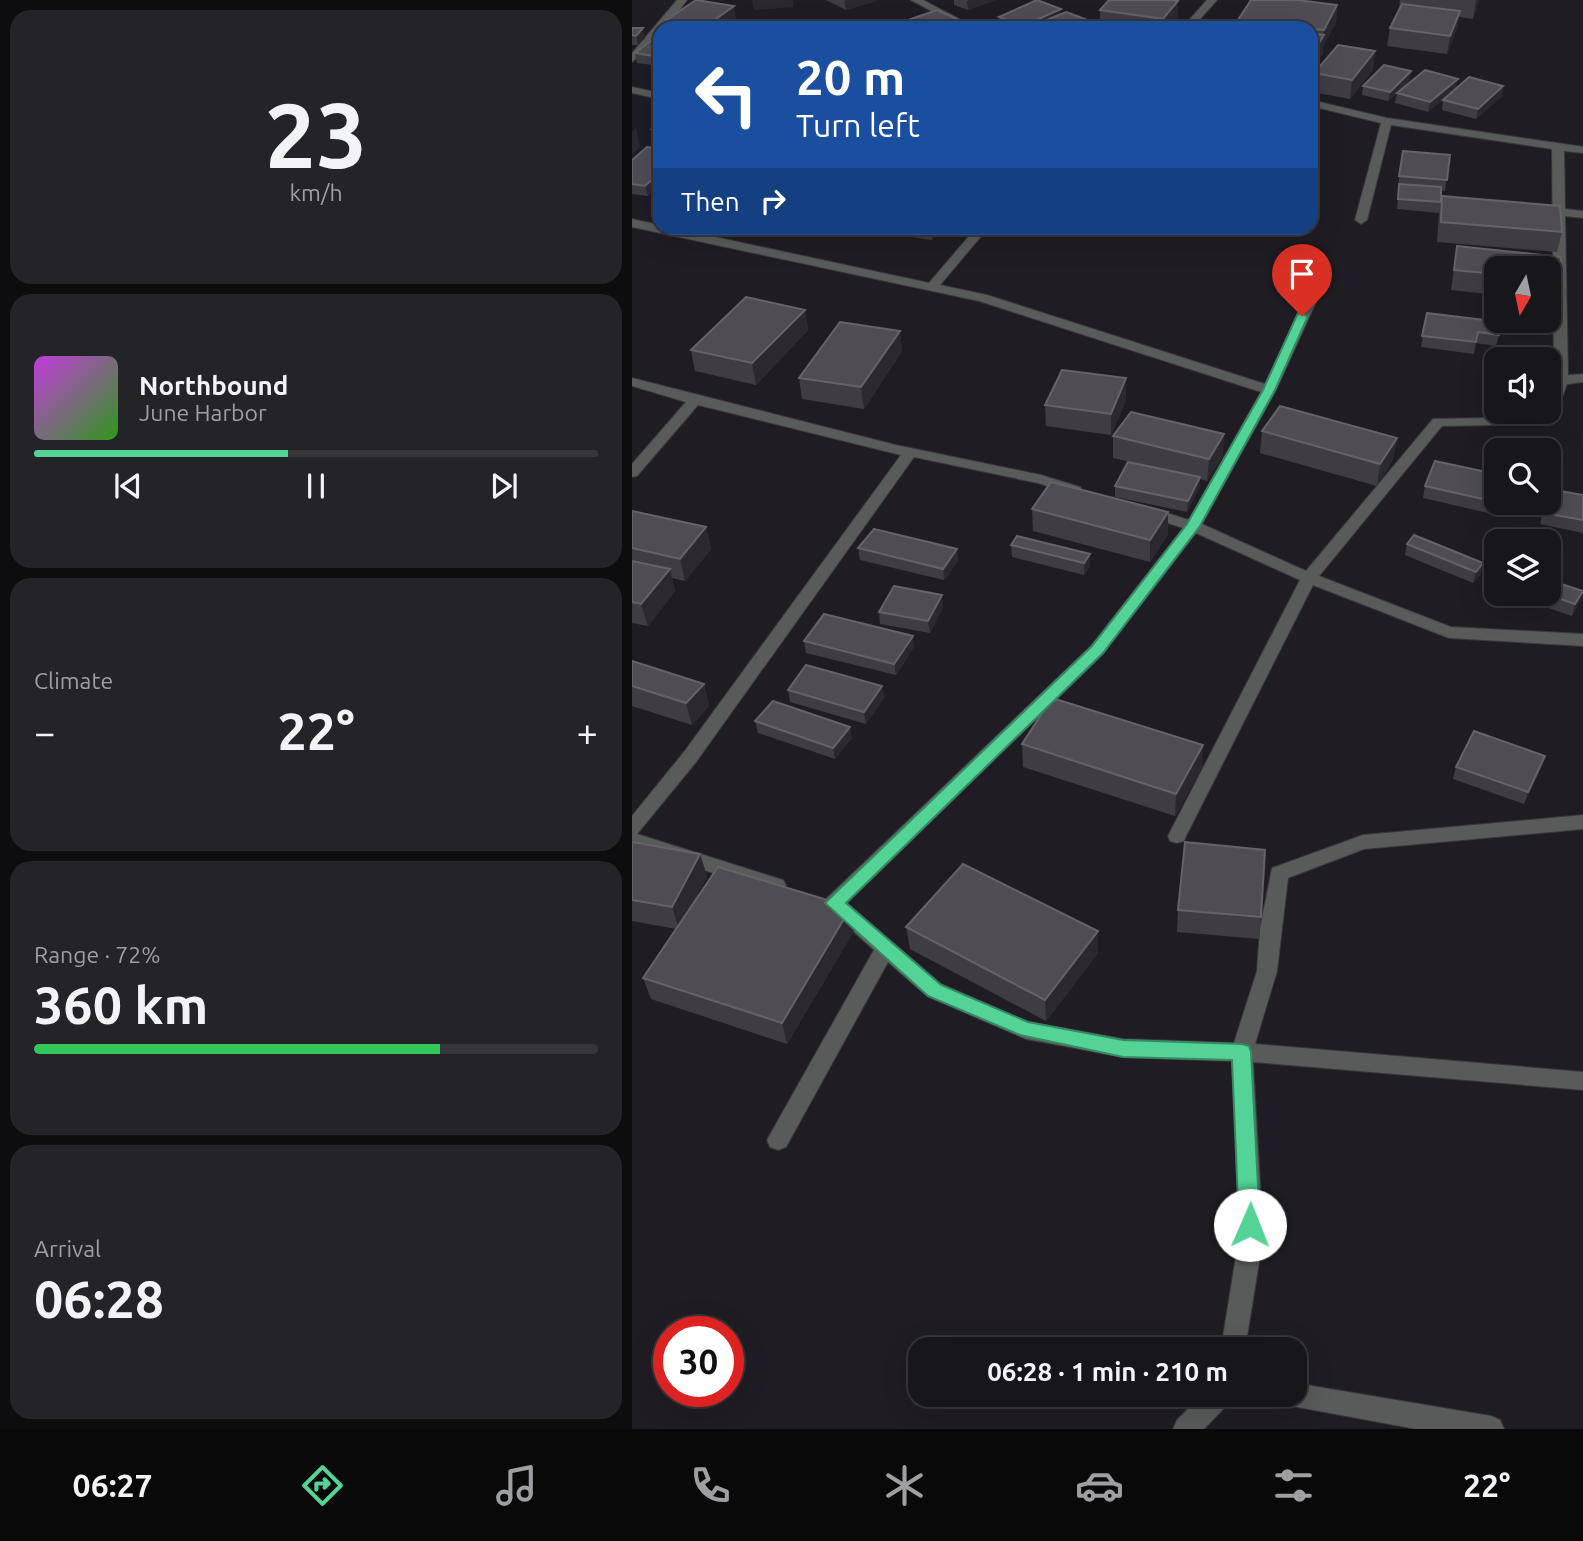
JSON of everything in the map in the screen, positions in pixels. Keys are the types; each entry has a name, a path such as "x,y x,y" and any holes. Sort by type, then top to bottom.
{"street":[{"path":"667,21 682,0"},
{"path":"917,0 958,21"},
{"path":"1193,21 1212,0"},
{"path":"632,58 653,37"},
{"path":"632,90 653,94"},
{"path":"1318,105 1387,121 1583,150"},
{"path":"1361,220 1387,121"},
{"path":"1558,147 1561,347"},
{"path":"1560,212 1583,215"},
{"path":"632,223 653,227"},
{"path":"688,235 982,298 1269,390"},
{"path":"932,287 976,235"},
{"path":"1322,278 1269,390 1193,526 1098,650 828,901 934,990 1026,1030 1123,1048 1242,1052 1583,1081"},
{"path":"1561,380 1583,378"},
{"path":"632,382 910,452 1041,479 1091,495"},
{"path":"632,473 695,400"},
{"path":"1177,836 1309,578 1438,422 1484,422"},
{"path":"632,829 690,757 910,452"},
{"path":"1129,506 1193,526 1309,578 1449,632 1583,640"},
{"path":"1235,1337 1249,1251 1250,1212 1242,1052 1267,971 1270,929 1279,873 1363,842 1583,822"},
{"path":"632,840 796,891"},
{"path":"778,1140 885,948"},
{"path":"1307,1398 1491,1429"},
{"path":"1186,1429 1207,1407"}],"building":[{"path":"696,0 734,6 713,21 665,21"},
{"path":"1037,0 1061,9 1034,21 1010,21 999,17"},
{"path":"1109,0 1178,1 1163,19 1100,10"},
{"path":"1251,0 1297,0 1337,5 1324,30 1318,29 1318,21 1238,20"},
{"path":"1402,4 1460,11 1450,36 1390,28"},
{"path":"937,10 957,19 951,21 905,21"},
{"path":"1066,12 1091,21 1044,21"},
{"path":"632,28 643,28 636,36 632,35"},
{"path":"1318,34 1324,35 1318,45"},
{"path":"653,39 653,56 635,53"},
{"path":"1338,45 1375,51 1352,80 1318,74 1318,68"},
{"path":"1384,65 1411,71 1390,92 1363,86"},
{"path":"1425,70 1458,79 1430,102 1397,93"},
{"path":"1469,77 1503,86 1478,109 1443,100"},
{"path":"647,147 653,148 653,179 645,186 632,184 632,160"},
{"path":"1403,151 1450,155 1447,180 1399,176"},
{"path":"1399,184 1441,187 1441,202 1398,199"},
{"path":"1442,196 1560,206 1562,232 1441,222"},
{"path":"1457,246 1552,256 1484,256 1484,273 1454,270"},
{"path":"746,297 805,310 752,363 691,350"},
{"path":"1427,313 1484,320 1484,333 1478,332 1476,342 1422,336"},
{"path":"840,322 900,331 861,387 799,378"},
{"path":"1062,370 1126,378 1111,414 1045,405"},
{"path":"1280,406 1397,438 1380,464 1262,431"},
{"path":"1131,412 1224,434 1209,459 1113,436"},
{"path":"1435,461 1484,471 1484,499 1425,486"},
{"path":"1128,462 1200,477 1188,501 1115,486"},
{"path":"1051,482 1168,512 1150,540 1032,509"},
{"path":"1561,491 1583,495 1583,520 1554,515 1561,515"},
{"path":"632,511 706,527 680,559 632,548"},
{"path":"874,529 957,549 943,569 858,548"},
{"path":"1414,535 1483,563 1476,572 1407,544"},
{"path":"1017,536 1090,554 1084,563 1011,545"},
{"path":"632,561 670,569 641,604 632,602"},
{"path":"1561,584 1583,591 1575,604 1561,599"},
{"path":"894,586 942,595 928,621 879,612"},
{"path":"824,614 913,636 894,664 804,641"},
{"path":"632,661 704,684 686,703 632,686"},
{"path":"806,665 882,686 864,712 788,690"},
{"path":"1052,698 1203,745 1176,794 1022,744"},
{"path":"773,701 850,727 833,748 755,721"},
{"path":"1474,731 1545,756 1528,792 1456,767"},
{"path":"632,842 700,854 672,907 632,900"},
{"path":"1185,842 1265,850 1261,917 1178,910"},
{"path":"963,864 1098,931 1045,1000 906,927"},
{"path":"718,867 851,907 782,1023 643,978"}],"route":[{"path":"1250,1225 1242,1052 1123,1048 1026,1030 934,990 834,903 1098,650 1193,526 1269,390 1302,316"}]}
